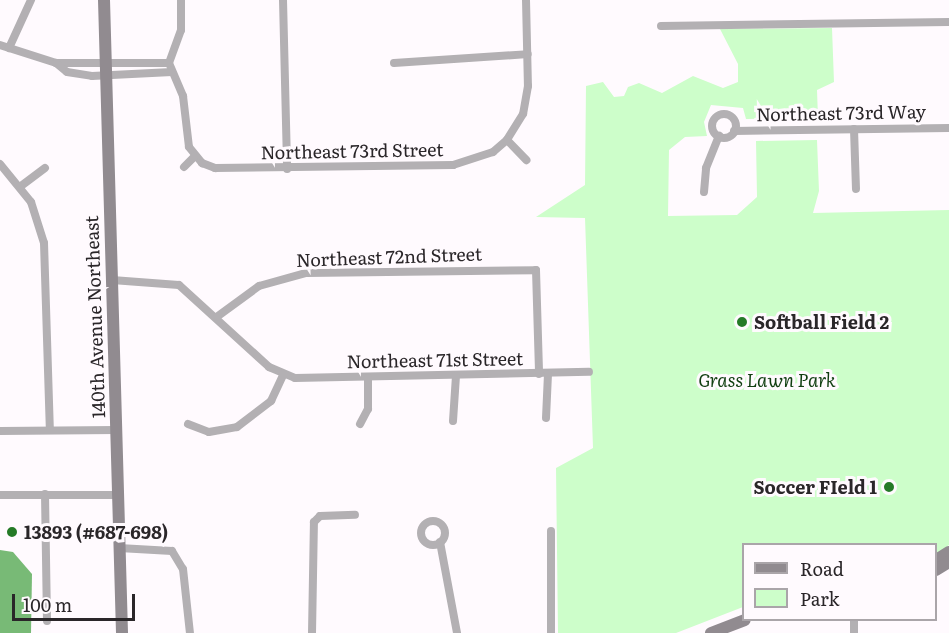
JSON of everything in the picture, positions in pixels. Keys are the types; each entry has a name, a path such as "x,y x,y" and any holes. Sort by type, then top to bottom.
{"main road":[{"name":"140th Avenue Northeast","path":"104,0 122,633"},
{"path":"711,633 743,621"}],"street":[{"path":"31,0 4,46 56,63 80,75 107,75 170,68"},
{"path":"181,0 182,30 170,68 183,96 184,134 194,157 184,168"},
{"path":"283,0 287,169"},
{"path":"526,0 528,54 526,101 507,140 526,160"},
{"path":"661,27 949,22"},
{"path":"394,63 528,54"},
{"path":"56,63 106,62 170,68"},
{"path":"704,192 706,168 719,136 712,124 719,115 733,118 734,131"},
{"name":"Northeast 73rd Way","path":"719,136 734,131 949,128"},
{"path":"854,129 856,189"},
{"name":"Northeast 73rd Street","path":"194,157 221,169 453,165 493,152 507,140"},
{"path":"0,164 21,186 44,243 50,430"},
{"path":"21,186 45,168"},
{"name":"Northeast 72nd Street","path":"218,316 259,286 306,273 536,270 543,374"},
{"path":"112,280 179,285 218,316 250,352 283,375 272,401 244,424 209,432 188,424"},
{"name":"Northeast 71st Street","path":"283,375 368,378 589,372"},
{"path":"543,374 546,418"},
{"path":"453,421 456,376"},
{"path":"360,424 368,409 368,378"},
{"path":"0,431 116,430"},
{"path":"45,494 47,621"},
{"path":"0,495 118,495"},
{"path":"312,633 314,522 320,516 355,515"},
{"path":"551,531 551,633"},
{"path":"440,542 457,633"},
{"path":"119,548 172,551 183,569 190,633"}],"green space":[{"name":"Grass Lawn Park","path":"832,28 834,82 817,90 818,118 746,119 743,108 711,105 704,122 707,136 685,137 669,150 668,216 737,215 757,197 756,141 817,140 819,191 813,213 949,210 949,545 937,554 937,543 742,543 742,607 676,633 558,633 556,468 593,448 585,218 536,217 585,185 586,86 603,82 614,97 624,96 628,87 639,83 662,93 693,76 723,88 738,82 738,64 720,29"}],"shaded area":[{"path":"0,550 13,552 32,574 31,633 0,633"}],"place":[{"name":"Softball Field 2","path":"742,322"},
{"name":"Soccer FIeld 1","path":"889,487"},
{"name":"13893 (#687-698)","path":"12,532"}]}
